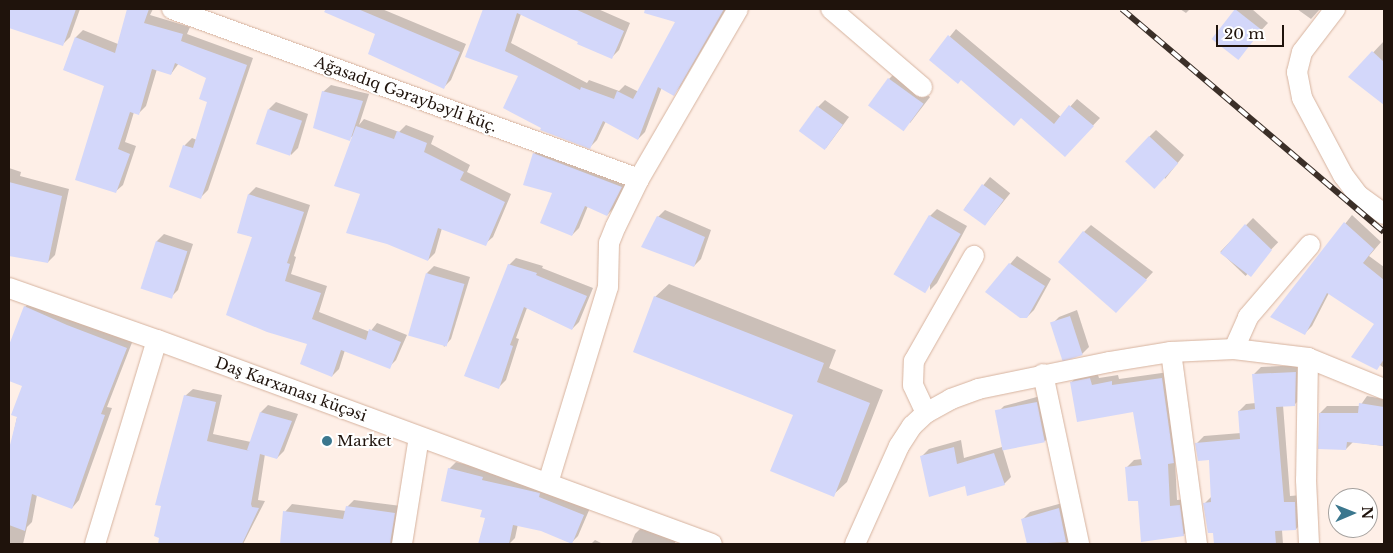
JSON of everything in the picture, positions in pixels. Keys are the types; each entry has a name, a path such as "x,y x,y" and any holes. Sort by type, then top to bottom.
{"street":[{"name":"Ağasadıq Gəraybəyli küç.","path":"172,9 639,179"},
{"path":"548,483 608,287 609,243 639,179 738,9"},
{"path":"830,9 922,87"},
{"path":"1335,9 1302,52 1297,72 1302,98 1343,175 1358,195 1384,214"},
{"path":"1234,349 1248,318 1310,244"},
{"path":"926,413 913,385 914,361 974,256"},
{"name":"Daş Karxanası küçəsi","path":"9,288 157,340 712,544"},
{"path":"95,544 157,340"},
{"path":"855,544 899,446 912,426 926,413 951,399 978,389 1043,374 1171,352 1234,349 1308,358 1384,390"},
{"path":"1171,352 1197,544"},
{"path":"1308,358 1306,480 1309,544"},
{"path":"1043,374 1079,544"},
{"path":"402,544 419,437"}],"building":[{"path":"9,9 76,9 63,46 9,28"},
{"path":"127,9 149,9 144,23 183,34 181,41 247,65 201,199 169,187 183,145 193,148 207,102 199,99 206,78 175,63 171,75 152,69 139,115 130,112 118,149 130,154 116,193 75,180 104,86 63,70 75,37 115,53"},
{"path":"326,9 358,9 460,52 444,89 368,54 375,34 324,12"},
{"path":"483,9 575,9 624,31 612,59 577,44 578,42 517,13 505,51 580,90 581,87 614,99 617,91 633,99 675,22 644,13 645,9 724,9 674,96 658,87 638,140 603,121 590,149 540,130 541,128 503,108 518,76 465,57"},
{"path":"1235,9 1262,30 1238,60 1212,39"},
{"path":"948,35 1054,124 1069,105 1094,126 1065,157 1021,118 1014,126 961,80 958,84 929,60"},
{"path":"1372,51 1384,62 1384,105 1348,77"},
{"path":"888,78 924,104 904,131 868,106"},
{"path":"322,91 363,101 350,141 313,128"},
{"path":"817,106 843,125 825,150 799,131"},
{"path":"268,109 302,121 290,156 256,144"},
{"path":"356,126 394,139 397,131 427,143 424,152 464,172 460,180 505,202 486,246 438,228 428,261 387,244 346,233 360,194 334,186"},
{"path":"1149,136 1178,163 1154,189 1125,162"},
{"path":"533,153 622,187 607,216 585,206 572,236 540,223 552,193 523,185"},
{"path":"9,182 62,196 48,263 9,256"},
{"path":"982,184 1004,200 985,226 963,210"},
{"path":"248,194 304,212 287,263 290,264 285,281 321,293 312,319 366,340 369,329 401,342 390,369 341,350 332,377 300,364 307,344 267,332 226,315 252,237 237,233"},
{"path":"929,215 961,234 925,293 893,274"},
{"path":"657,216 705,237 694,267 641,247"},
{"path":"1344,222 1374,249 1363,263 1384,280 1384,359 1377,370 1351,357 1374,324 1327,293 1305,335 1270,317"},
{"path":"1245,224 1272,250 1251,277 1220,253"},
{"path":"1083,231 1147,280 1116,313 1058,262"},
{"path":"156,241 187,251 172,299 141,289"},
{"path":"1009,263 1045,286 1027,318 1020,318 985,292"},
{"path":"508,264 537,273 536,275 587,296 572,330 524,307 510,345 513,346 499,389 464,376"},
{"path":"426,273 464,284 447,347 408,335"},
{"path":"654,296 824,363 817,382 870,403 834,497 770,471 793,415 633,352"},
{"path":"24,306 127,348 101,414 105,415 72,509 32,494 25,531 9,525 9,449 17,417 11,415 22,386 9,381 9,345"},
{"path":"1070,316 1083,355 1063,361 1050,322"},
{"path":"1296,372 1295,406 1276,407 1284,502 1295,502 1296,530 1275,531 1276,544 1214,544 1213,533 1208,533 1203,503 1211,502 1209,460 1198,461 1195,443 1240,439 1238,411 1255,409 1252,374"},
{"path":"1090,378 1092,385 1112,381 1112,385 1162,378 1174,463 1168,464 1170,506 1180,505 1184,536 1141,542 1138,501 1128,501 1125,467 1142,465 1133,412 1077,422 1070,382"},
{"path":"184,395 216,402 207,441 250,451 247,450 260,412 292,421 277,459 260,454 251,504 252,507 259,508 242,544 158,544 159,538 154,536 161,506 155,505"},
{"path":"1037,402 1045,442 1003,450 995,410"},
{"path":"1359,403 1384,407 1384,446 1347,442 1346,450 1318,449 1319,413 1358,413"},
{"path":"954,447 957,464 994,453 1005,485 967,496 965,486 929,497 920,456"},
{"path":"448,468 483,477 482,480 540,493 539,497 584,515 572,544 541,531 513,525 509,544 478,544 485,518 480,517 482,510 441,501"},
{"path":"346,506 395,513 390,544 280,544 283,511 343,519"},
{"path":"1059,508 1066,542 1027,544 1021,519"}],"railway":[{"path":"1122,9 1384,232"}],"place":[{"name":"Market","path":"327,441"}]}
